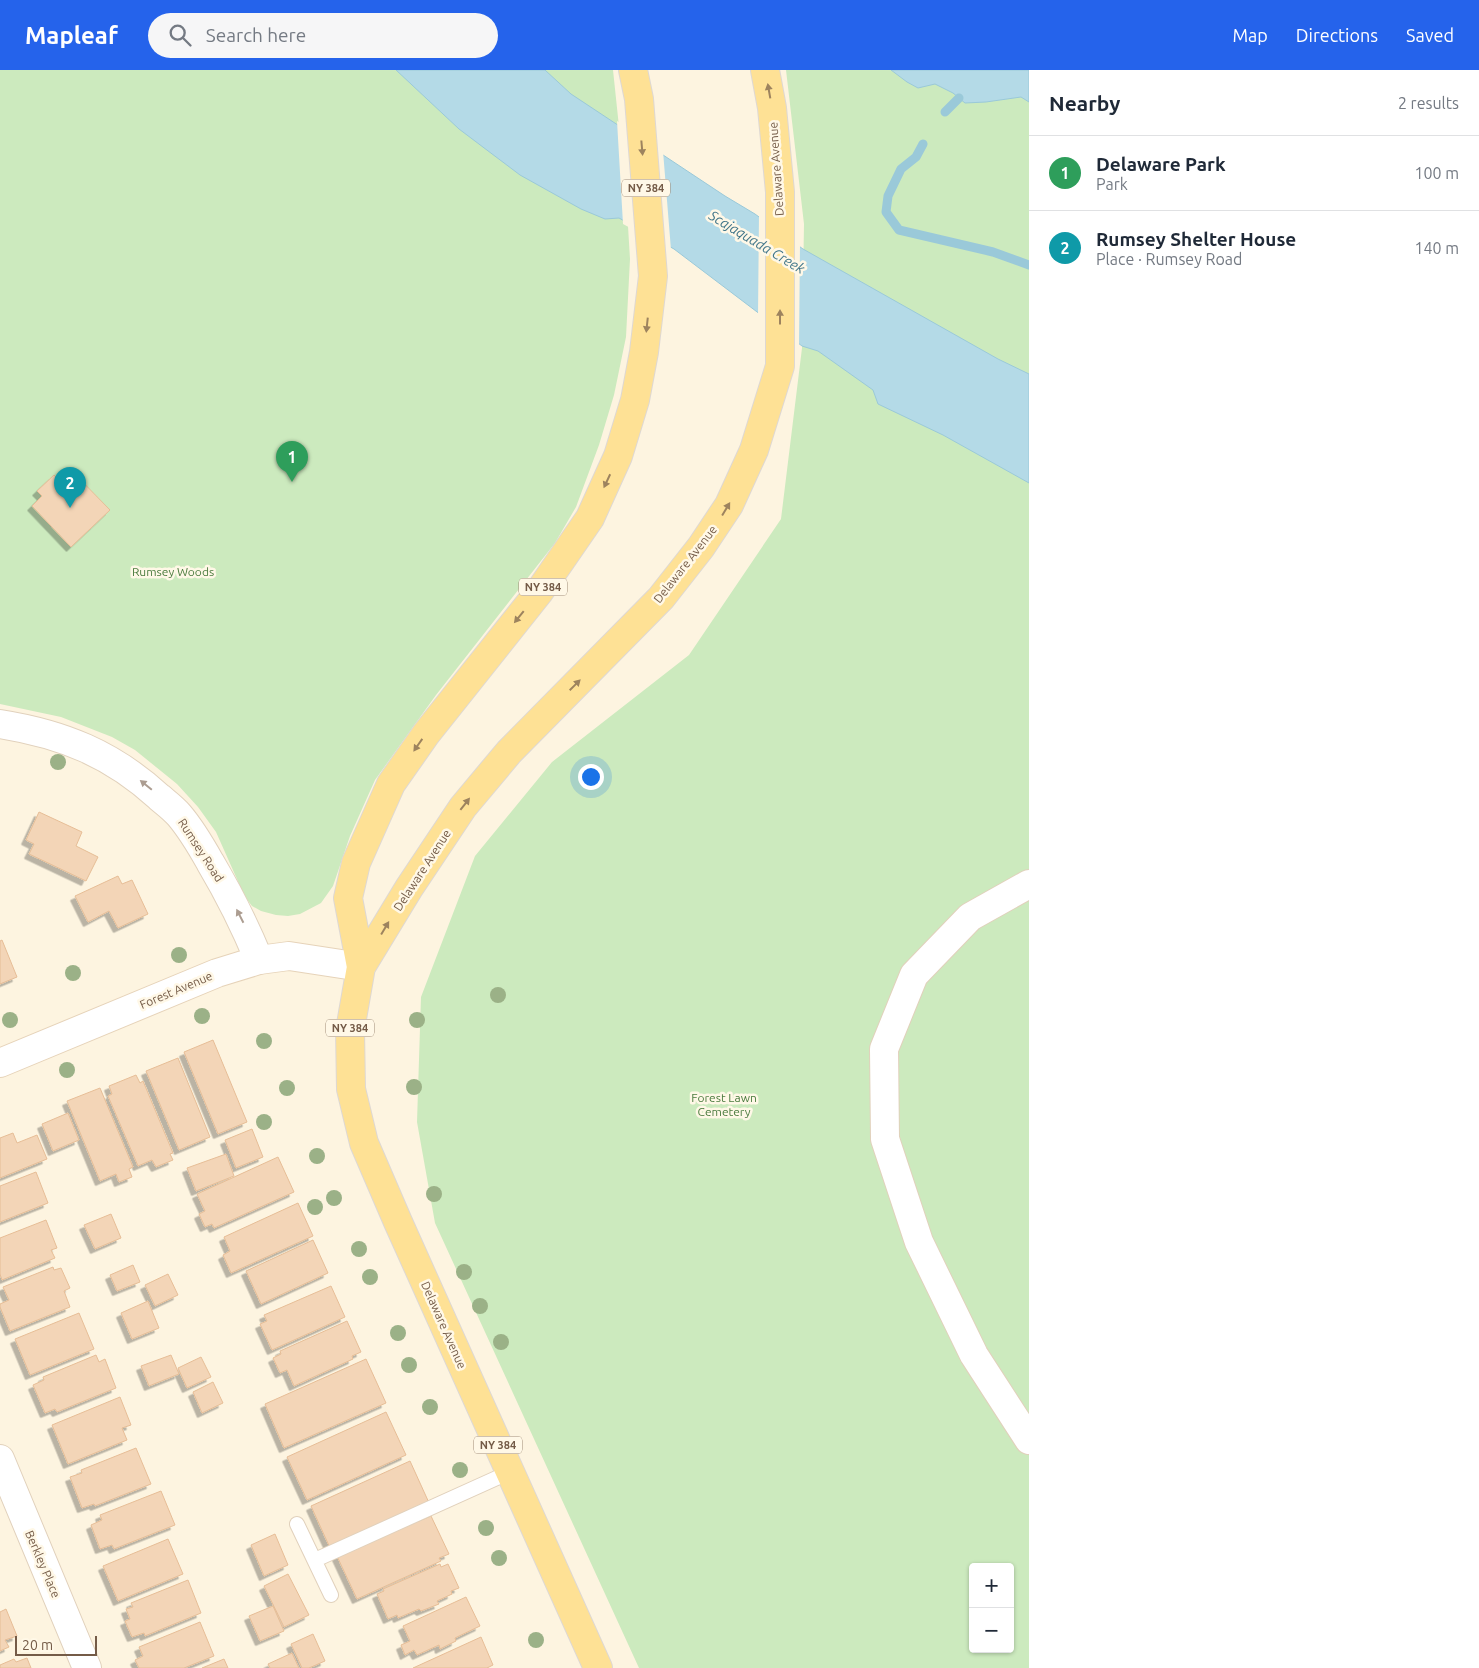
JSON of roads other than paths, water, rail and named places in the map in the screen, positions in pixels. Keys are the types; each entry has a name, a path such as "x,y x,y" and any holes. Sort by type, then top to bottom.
{"main road":[{"name":"Delaware Avenue","path":"598,1668 364,1143 351,1089 350,1030 361,967 348,898 356,863 391,784 426,734 539,592 590,518 618,456 635,400 644,352 653,276 638,99 633,70"},
{"name":"Delaware Avenue","path":"361,967 409,888 463,807 509,752 660,598 702,547 729,504 754,450 780,366 780,192 772,108 765,70"}],"street":[{"name":"Rumsey Road","path":"0,724 67,740 102,756 143,782 179,814 202,848 243,921 259,960"},
{"path":"1029,884 970,917 914,975 884,1049 885,1139 919,1242 974,1355 1029,1440"},
{"name":"Forest Avenue","path":"0,1063 217,972 259,960 289,956 361,967"},
{"name":"Berkley Place","path":"0,1459 87,1668"}],"lane":[{"path":"315,1560 510,1472"},
{"path":"297,1524 331,1595"}],"water":[{"name":"Scajaquada Creek","path":"396,70 545,70 571,94 755,214 803,249 998,359 1029,374 1029,483 943,435 878,404 873,390 818,351 802,346 674,249 619,218 605,219 581,209 520,175 459,129"},
{"path":"891,70 1029,70 1029,102 1021,97 965,103 953,93 935,84 918,88"}],"waterway":[{"path":"945,112 959,98"},
{"path":"923,144 916,157 901,169 888,196 886,212 899,230 993,252 1029,265"}],"place":[{"name":"Delaware Park","path":"292,482"},
{"name":"Rumsey Shelter House","path":"70,508"}],"park label":[{"name":"Rumsey Woods","path":"173,571"},
{"name":"Forest Lawn Cemetery","path":"724,1104"}]}
